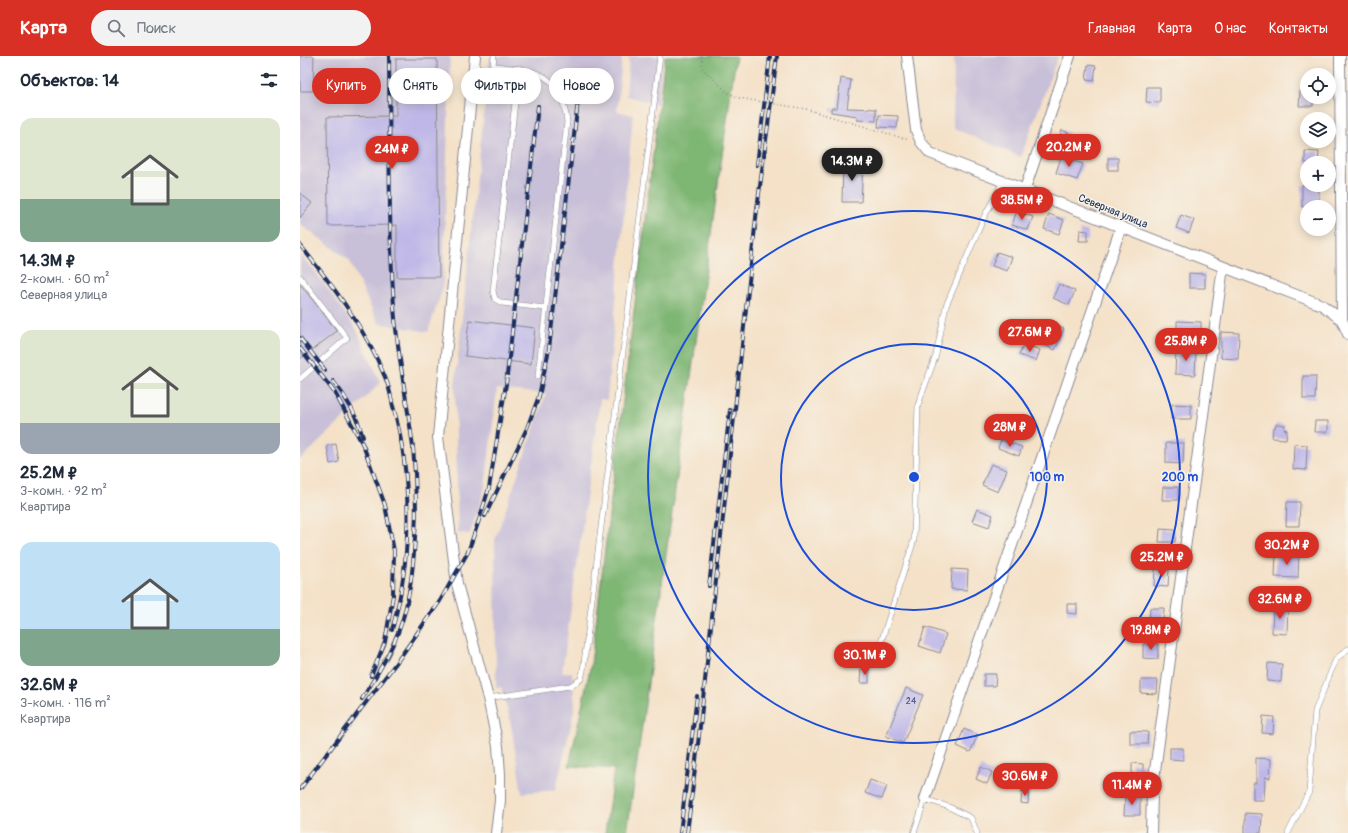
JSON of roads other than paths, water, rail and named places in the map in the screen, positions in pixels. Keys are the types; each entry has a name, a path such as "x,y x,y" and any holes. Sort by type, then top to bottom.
{"street":[{"path":"475,56 438,437 457,584 488,698 498,746 500,801 496,833"},
{"name":"Северная улица","path":"907,56 916,130 921,142 930,153 1002,182 1025,188 1322,305 1342,320 1348,334"},
{"path":"1025,188 1070,56"},
{"path":"1340,56 1342,320"},
{"path":"925,799 1121,227"},
{"path":"1151,833 1153,786 1223,267"}],"lane":[{"path":"494,56 493,66 519,68"},
{"path":"488,698 570,686 581,679 660,56"},
{"path":"538,376 567,122 561,96 551,82 541,74"},
{"path":"515,104 493,291 495,299 502,302 545,308"},
{"path":"874,664 914,540 918,405 936,355 946,306 984,217 1002,182"},
{"path":"300,276 347,338 300,379"},
{"path":"1288,833 1308,792 1316,711 1336,659 1348,649"},
{"path":"914,833 925,799 948,807 971,818 977,833"}],"railway":[{"path":"362,699 387,656 402,623 412,572 416,508 415,466 397,341 392,275 389,56"},
{"path":"757,165 770,56"},
{"path":"687,833 757,209 777,56"},
{"path":"485,516 527,428 539,396 549,349 578,104"},
{"path":"300,789 396,663 440,601 468,552 489,488 506,384 538,106"},
{"path":"300,245 336,292 368,341 386,380 391,395 400,433 404,461 408,518 403,575 399,603 392,630"},
{"path":"300,338 325,370"},
{"path":"300,348 335,393 363,445 385,505 394,551 393,595 385,642 371,676"},
{"path":"333,381 351,408 363,437"},
{"path":"709,586 730,410"},
{"path":"680,833 697,696"}]}
